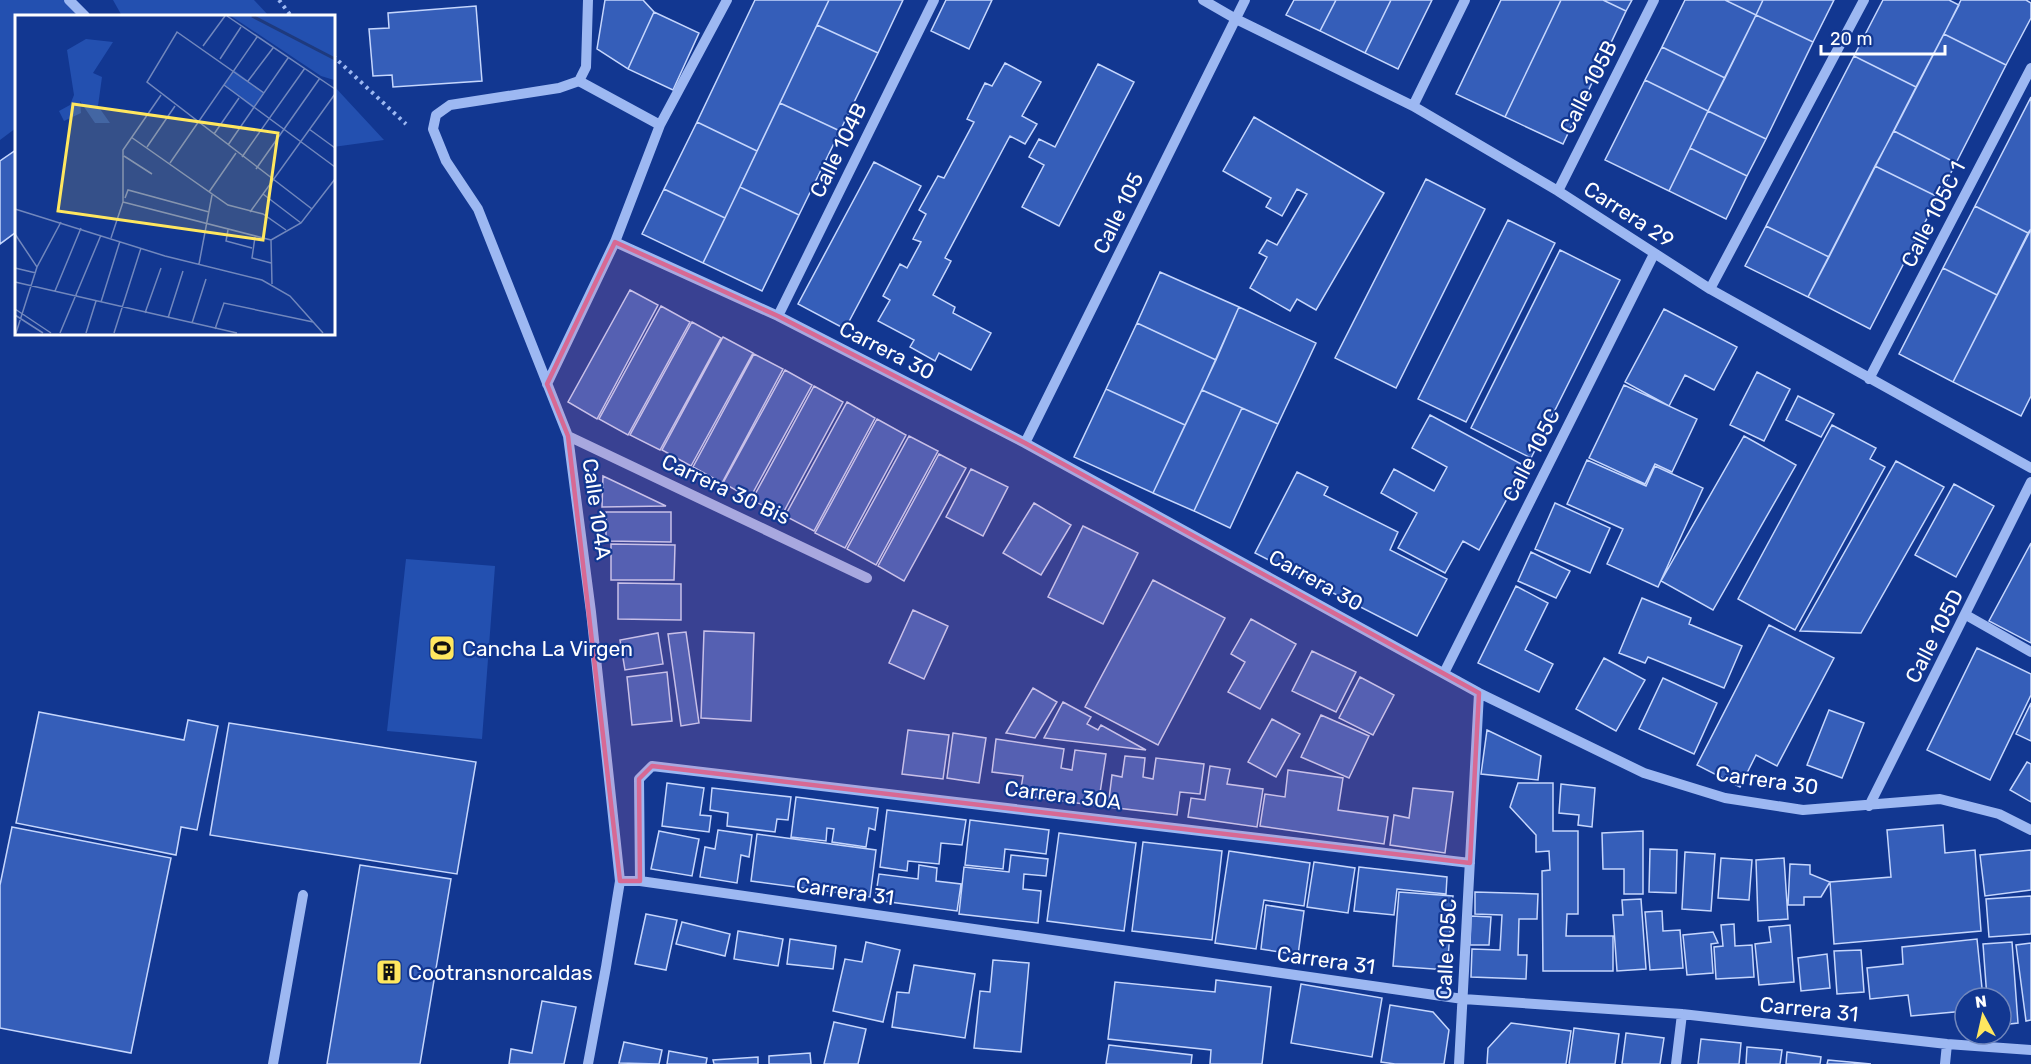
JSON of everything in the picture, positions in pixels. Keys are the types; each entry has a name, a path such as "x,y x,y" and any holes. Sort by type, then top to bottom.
{"street":[{"path":"69,0 84,15"},
{"path":"588,0 586,66 579,81 660,125"},
{"path":"547,384 615,242 660,125 727,0"},
{"name":"Calle 104B","path":"778,316 934,0"},
{"name":"Carrera 29","path":"1203,0 1413,106 1558,191 1710,290 2031,468"},
{"name":"Calle 105","path":"1025,443 1245,0"},
{"path":"1413,106 1465,0"},
{"name":"Calle 105B","path":"1558,191 1654,0"},
{"path":"1710,290 1864,0"},
{"name":"Calle 105C 1","path":"1869,379 2031,68"},
{"name":"Calle 104A","path":"579,81 558,88 450,105 436,115 433,129 446,161 478,209 567,436 591,612 620,881 588,1064"},
{"name":"Carrera 30","path":"615,242 778,316 1025,443 1479,693 1644,772 1725,798 1803,810 1941,799 1999,814 2031,830"},
{"name":"Calle 105C","path":"1444,673 1654,254"},
{"name":"Carrera 30 Bis","path":"567,436 867,578"},
{"name":"Calle 105D","path":"1869,806 2031,482"},
{"path":"1966,615 2031,652"},
{"name":"Calle 105C","path":"1459,1064 1479,693"},
{"name":"Carrera 30A","path":"640,881 639,779 652,766 1470,863"},
{"name":"Carrera 31","path":"620,881 640,881 1463,999 1682,1014 1947,1044 2031,1050"},
{"path":"273,1064 303,895"},
{"path":"1676,1064 1682,1014"},
{"path":"1945,1064 1947,1044"}],"path":[{"path":"279,0 290,15"},
{"path":"334,57 411,129"}],"highlighted area":[{"path":"615,242 778,316 1025,443 1479,693 1470,863 652,766 639,779 640,881 620,881 568,436 547,384"}],"shaded area":[{"path":"0,0 73,0 77,15 15,15 15,129 0,140"},
{"path":"113,0 254,0 268,15 121,15"},
{"path":"334,86 384,140 334,147"},
{"name":"Cancha La Virgen","path":"406,559 495,566 482,739 387,731"}],"building":[{"path":"605,0 643,0 654,12 628,69 597,49"},
{"path":"755,0 829,0 757,151 697,122"},
{"path":"829,0 903,0 878,53 817,25"},
{"path":"946,0 992,0 969,49 931,31"},
{"path":"1294,0 1336,0 1320,31 1286,15"},
{"path":"1336,0 1391,0 1365,53 1320,31"},
{"path":"1391,0 1432,0 1398,69 1365,53"},
{"path":"1501,0 1561,0 1505,117 1456,94"},
{"path":"1561,0 1603,0 1626,11 1563,144 1505,117"},
{"path":"1603,0 1632,0 1626,11"},
{"path":"1685,0 1725,0 1756,15 1725,78 1662,47"},
{"path":"1725,0 1763,0 1756,15"},
{"path":"1763,0 1834,0 1813,42 1756,15"},
{"path":"1883,0 1949,0 1959,5 1916,87 1854,56"},
{"path":"1961,0 2026,0 2031,3 2031,18 2006,65 1944,34"},
{"path":"476,6 482,81 393,87 392,75 373,76 369,29 389,28 388,13"},
{"path":"654,12 699,33 673,90 628,69"},
{"path":"1756,15 1813,42 1766,139 1708,111"},
{"path":"817,25 878,53 840,131 780,103"},
{"path":"1944,34 2006,65 1956,163 1894,131"},
{"path":"1662,47 1725,78 1708,111 1645,80"},
{"path":"1854,56 1916,87 1829,257 1766,226"},
{"path":"1005,63 1041,82 1022,116 1037,124 1025,144 1010,136 945,258 951,261 933,295 955,307 953,313 991,333 971,370 939,353 935,361 910,347 914,340 878,321 890,300 883,296 900,264 907,268 921,242 913,239 926,214 919,210 938,176 944,178 974,122 967,119 985,83 992,86"},
{"path":"1098,64 1134,82 1059,226 1022,207 1044,165 1029,157 1039,139 1055,147"},
{"path":"1645,80 1708,111 1669,191 1605,160"},
{"path":"2031,97 2031,229 2028,233 1975,206"},
{"path":"780,103 840,131 799,215 740,187"},
{"path":"1708,111 1766,139 1747,176 1690,148"},
{"path":"1254,117 1384,193 1316,310 1297,299 1290,311 1250,288 1267,257 1259,253 1267,240 1277,245 1307,194 1297,189 1282,216 1266,207 1271,198 1223,171"},
{"path":"697,122 757,151 725,218 664,189"},
{"path":"1894,131 1956,163 1938,197 1875,166"},
{"path":"1690,148 1747,176 1726,219 1669,191"},
{"path":"15,151 15,233 0,244 0,161"},
{"path":"874,162 921,186 845,329 798,304"},
{"path":"1875,166 1938,197 1870,329 1808,297"},
{"path":"1426,179 1485,209 1396,388 1335,358"},
{"path":"740,187 799,215 762,291 703,263"},
{"path":"664,189 725,218 703,263 642,234"},
{"path":"1975,206 2028,233 1997,295 1943,268"},
{"path":"1508,220 1555,243 1466,422 1418,399"},
{"path":"1766,226 1829,257 1808,297 1745,266"},
{"path":"2031,229 2031,396 2021,416 1953,382"},
{"path":"1560,250 1620,280 1531,458 1471,428"},
{"path":"1943,268 1997,295 1953,382 1899,354"},
{"path":"1160,272 1239,307 1216,360 1137,323"},
{"path":"630,290 658,305 597,419 568,402"},
{"path":"661,306 690,322 628,435 599,419"},
{"path":"1239,307 1316,343 1278,424 1202,390"},
{"path":"1664,309 1737,347 1714,390 1685,375 1669,406 1625,382"},
{"path":"692,322 721,338 660,450 630,435"},
{"path":"1137,323 1216,360 1185,425 1106,389"},
{"path":"723,337 753,353 691,466 662,450"},
{"path":"754,354 783,369 722,483 693,467"},
{"path":"785,370 812,385 750,498 723,483"},
{"path":"1757,372 1790,389 1764,441 1730,425"},
{"path":"1624,385 1697,419 1672,472 1655,464 1645,484 1589,458"},
{"path":"814,386 843,402 782,515 752,500"},
{"path":"1106,389 1185,425 1153,493 1074,457"},
{"path":"1202,390 1242,408 1194,511 1153,493"},
{"path":"1798,396 1834,414 1821,437 1786,420"},
{"path":"847,402 875,418 814,531 785,516"},
{"path":"1242,408 1278,424 1230,528 1194,511"},
{"path":"1430,415 1525,466 1479,550 1463,541 1445,573 1398,548 1417,513 1381,493 1394,469 1434,491 1447,467 1412,448"},
{"path":"877,419 906,435 845,548 815,533"},
{"path":"1832,425 1876,448 1870,459 1885,467 1795,630 1738,599"},
{"path":"909,436 938,451 876,565 847,549"},
{"path":"1744,436 1796,465 1713,610 1661,581"},
{"path":"939,454 966,468 904,581 878,566"},
{"path":"1587,460 1646,486 1655,466 1703,488 1658,587 1607,564 1623,529 1567,504"},
{"path":"1896,461 1944,487 1861,633 1800,631"},
{"path":"971,469 1008,487 983,536 946,517"},
{"path":"1297,472 1328,487 1324,495 1398,532 1390,550 1447,579 1417,636 1255,553"},
{"path":"603,476 666,506 602,507"},
{"path":"1954,484 1994,506 1956,577 1915,555"},
{"path":"1034,503 1071,525 1041,575 1003,553"},
{"path":"1555,503 1610,528 1590,573 1535,549"},
{"path":"606,512 671,512 671,542 606,541"},
{"path":"1083,526 1138,553 1103,624 1048,597"},
{"path":"2031,543 2031,643 1989,621"},
{"path":"611,544 675,545 674,580 611,580"},
{"path":"1531,552 1570,571 1556,598 1518,581"},
{"path":"1153,580 1225,618 1158,745 1085,707"},
{"path":"618,583 681,584 681,620 618,619"},
{"path":"1516,586 1548,603 1525,650 1553,664 1539,692 1478,663"},
{"path":"1642,598 1691,618 1689,624 1742,646 1724,688 1648,657 1645,663 1619,653"},
{"path":"913,610 948,626 924,679 889,663"},
{"path":"1251,619 1296,644 1260,709 1228,692 1245,662 1231,654"},
{"path":"1769,625 1834,658 1777,766 1756,755 1740,787 1697,765"},
{"path":"704,631 754,633 751,721 701,718"},
{"path":"686,632 699,723 681,726 668,634"},
{"path":"658,633 663,664 625,670 620,640"},
{"path":"1977,648 2031,674 2031,695 1990,780 1927,750"},
{"path":"1312,651 1356,672 1336,712 1292,691"},
{"path":"1604,658 1645,680 1616,731 1576,709"},
{"path":"667,672 672,721 632,725 627,677"},
{"path":"1360,677 1394,695 1373,735 1339,718"},
{"path":"1663,678 1717,703 1694,754 1639,729"},
{"path":"1033,688 1057,702 1035,738 1006,733"},
{"path":"1063,702 1091,717 1087,724 1098,730 1101,725 1146,750 1044,738"},
{"path":"2031,703 2031,741 2016,734"},
{"path":"1829,710 1864,723 1842,778 1807,765"},
{"path":"39,712 184,740 188,720 218,726 197,830 181,827 176,855 16,823"},
{"path":"1321,715 1369,736 1349,778 1301,757"},
{"path":"1272,719 1300,734 1276,777 1248,762"},
{"path":"229,723 476,762 457,874 210,835"},
{"path":"908,730 949,735 943,779 902,774"},
{"path":"1487,730 1541,756 1538,780 1481,774"},
{"path":"953,733 986,738 979,783 947,778"},
{"path":"996,739 1064,749 1061,768 1072,770 1075,750 1106,754 1098,806 1020,795 1023,776 992,772"},
{"path":"1125,756 1145,758 1143,777 1153,779 1156,758 1204,764 1200,794 1180,792 1177,815 1108,807 1112,775 1122,777"},
{"path":"2027,762 2031,764 2031,802 2010,790"},
{"path":"1210,766 1230,769 1227,784 1263,789 1257,827 1188,817 1191,798 1205,800"},
{"path":"1288,770 1343,778 1338,810 1388,817 1384,844 1260,826 1265,794 1285,797"},
{"path":"667,783 704,788 700,815 711,816 709,832 662,826"},
{"path":"1518,783 1553,783 1553,831 1578,831 1578,914 1567,914 1566,936 1613,936 1613,971 1543,971 1542,871 1550,870 1549,851 1536,852 1536,835 1510,807"},
{"path":"1561,784 1595,788 1592,827 1578,825 1579,815 1559,813"},
{"path":"712,788 791,797 788,820 777,819 775,832 727,826 728,813 710,810"},
{"path":"1413,788 1453,792 1445,853 1390,845 1394,815 1409,818"},
{"path":"796,797 878,808 875,830 869,828 866,847 832,842 834,829 827,828 826,841 791,837"},
{"path":"887,810 966,820 962,845 941,843 939,864 908,861 907,871 880,867"},
{"path":"970,820 1049,830 1046,854 1005,849 1003,869 965,865"},
{"path":"1943,825 1945,853 1975,850 1981,931 1834,944 1830,882 1891,877 1887,830"},
{"path":"12,827 171,858 131,1053 0,1028 0,885"},
{"path":"718,830 752,835 749,857 741,855 737,883 700,877 705,847 715,849"},
{"path":"659,831 699,839 692,876 651,869"},
{"path":"1643,831 1643,894 1624,894 1624,869 1603,869 1602,833"},
{"path":"1059,833 1136,843 1124,931 1047,921"},
{"path":"757,834 876,850 870,897 751,881"},
{"path":"1143,842 1222,851 1212,940 1132,931"},
{"path":"1650,849 1677,850 1676,893 1649,892"},
{"path":"2031,850 2031,890 1985,896 1980,855"},
{"path":"1229,851 1310,863 1304,906 1264,900 1256,949 1215,943"},
{"path":"1685,852 1715,854 1711,911 1682,909"},
{"path":"1011,855 1048,859 1046,876 1024,874 1023,889 1041,891 1038,923 959,914 964,867 1009,872"},
{"path":"1721,858 1752,860 1749,900 1718,898"},
{"path":"1784,858 1788,919 1758,921 1756,860"},
{"path":"1314,862 1355,868 1348,913 1307,907"},
{"path":"1790,864 1810,865 1810,874 1830,882 1821,897 1804,897 1804,905 1788,905"},
{"name":"Cootransnorcaldas","path":"360,865 451,879 420,1064 327,1064"},
{"path":"919,865 937,868 936,881 961,884 957,911 875,900 879,874 918,879"},
{"path":"1359,867 1447,877 1446,894 1397,889 1394,915 1354,911"},
{"path":"1399,892 1453,896 1447,970 1393,966"},
{"path":"1475,892 1538,894 1537,919 1519,919 1518,955 1527,955 1526,979 1471,977 1472,949 1500,950 1502,915 1475,914"},
{"path":"2031,896 2031,934 1989,937 1986,899"},
{"path":"1641,899 1646,969 1617,971 1613,915 1623,915 1622,900"},
{"path":"1266,905 1304,911 1298,955 1261,949"},
{"path":"1662,911 1663,931 1680,930 1683,968 1650,970 1645,912"},
{"path":"646,914 677,920 666,970 635,964"},
{"path":"1471,916 1491,917 1489,945 1470,945"},
{"path":"682,922 730,934 725,956 676,944"},
{"path":"1734,924 1735,946 1752,945 1754,977 1716,979 1714,947 1723,946 1721,925"},
{"path":"1790,925 1794,982 1759,985 1755,944 1771,942 1769,927"},
{"path":"738,931 783,939 778,966 734,959"},
{"path":"1713,932 1718,943 1711,944 1713,973 1687,975 1683,935"},
{"path":"790,939 836,946 833,969 787,964"},
{"path":"1977,939 1982,986 1953,986 1953,1012 1911,1016 1908,995 1870,999 1867,968 1903,964 1902,947"},
{"path":"866,942 900,950 883,1022 833,1011 845,959 862,962"},
{"path":"2012,942 2018,1023 2013,1024 2013,986 1986,986 1983,944"},
{"path":"2031,943 2031,1020 2026,1021 2016,945"},
{"path":"1861,950 1864,992 1837,994 1834,951"},
{"path":"1827,954 1830,988 1801,991 1798,958"},
{"path":"993,960 1029,963 1021,1052 974,1048 980,991 990,992"},
{"path":"914,965 975,974 965,1038 892,1027 897,992 909,993"},
{"path":"1216,980 1271,987 1262,1064 1210,1064 1211,1050 1108,1039 1115,982 1215,992"},
{"path":"1301,984 1382,998 1372,1057 1291,1043"},
{"path":"542,1001 576,1007 564,1064 509,1064 511,1049 532,1053"},
{"path":"1390,1005 1433,1012 1449,1030 1444,1064 1381,1062"},
{"path":"834,1022 866,1029 858,1064 824,1064"},
{"path":"1511,1023 1571,1031 1566,1064 1487,1064 1488,1048"},
{"path":"1574,1028 1619,1034 1615,1064 1569,1064"},
{"path":"1626,1033 1664,1038 1660,1064 1622,1064"},
{"path":"1701,1039 1741,1043 1739,1064 1698,1064"},
{"path":"624,1042 662,1050 659,1064 619,1063"},
{"path":"1109,1045 1192,1055 1191,1064 1106,1064"},
{"path":"1747,1047 1782,1050 1780,1064 1746,1064"},
{"path":"669,1051 707,1058 706,1064 667,1064"},
{"path":"1787,1052 1821,1057 1820,1064 1786,1064"},
{"path":"810,1053 811,1064 769,1064 769,1056"},
{"path":"758,1057 758,1064 714,1064 713,1060"},
{"path":"1828,1060 1871,1064 1827,1064"}],"place":[{"name":"Cancha La Virgen","path":"442,648"},
{"name":"Cootransnorcaldas","path":"389,972"}]}
